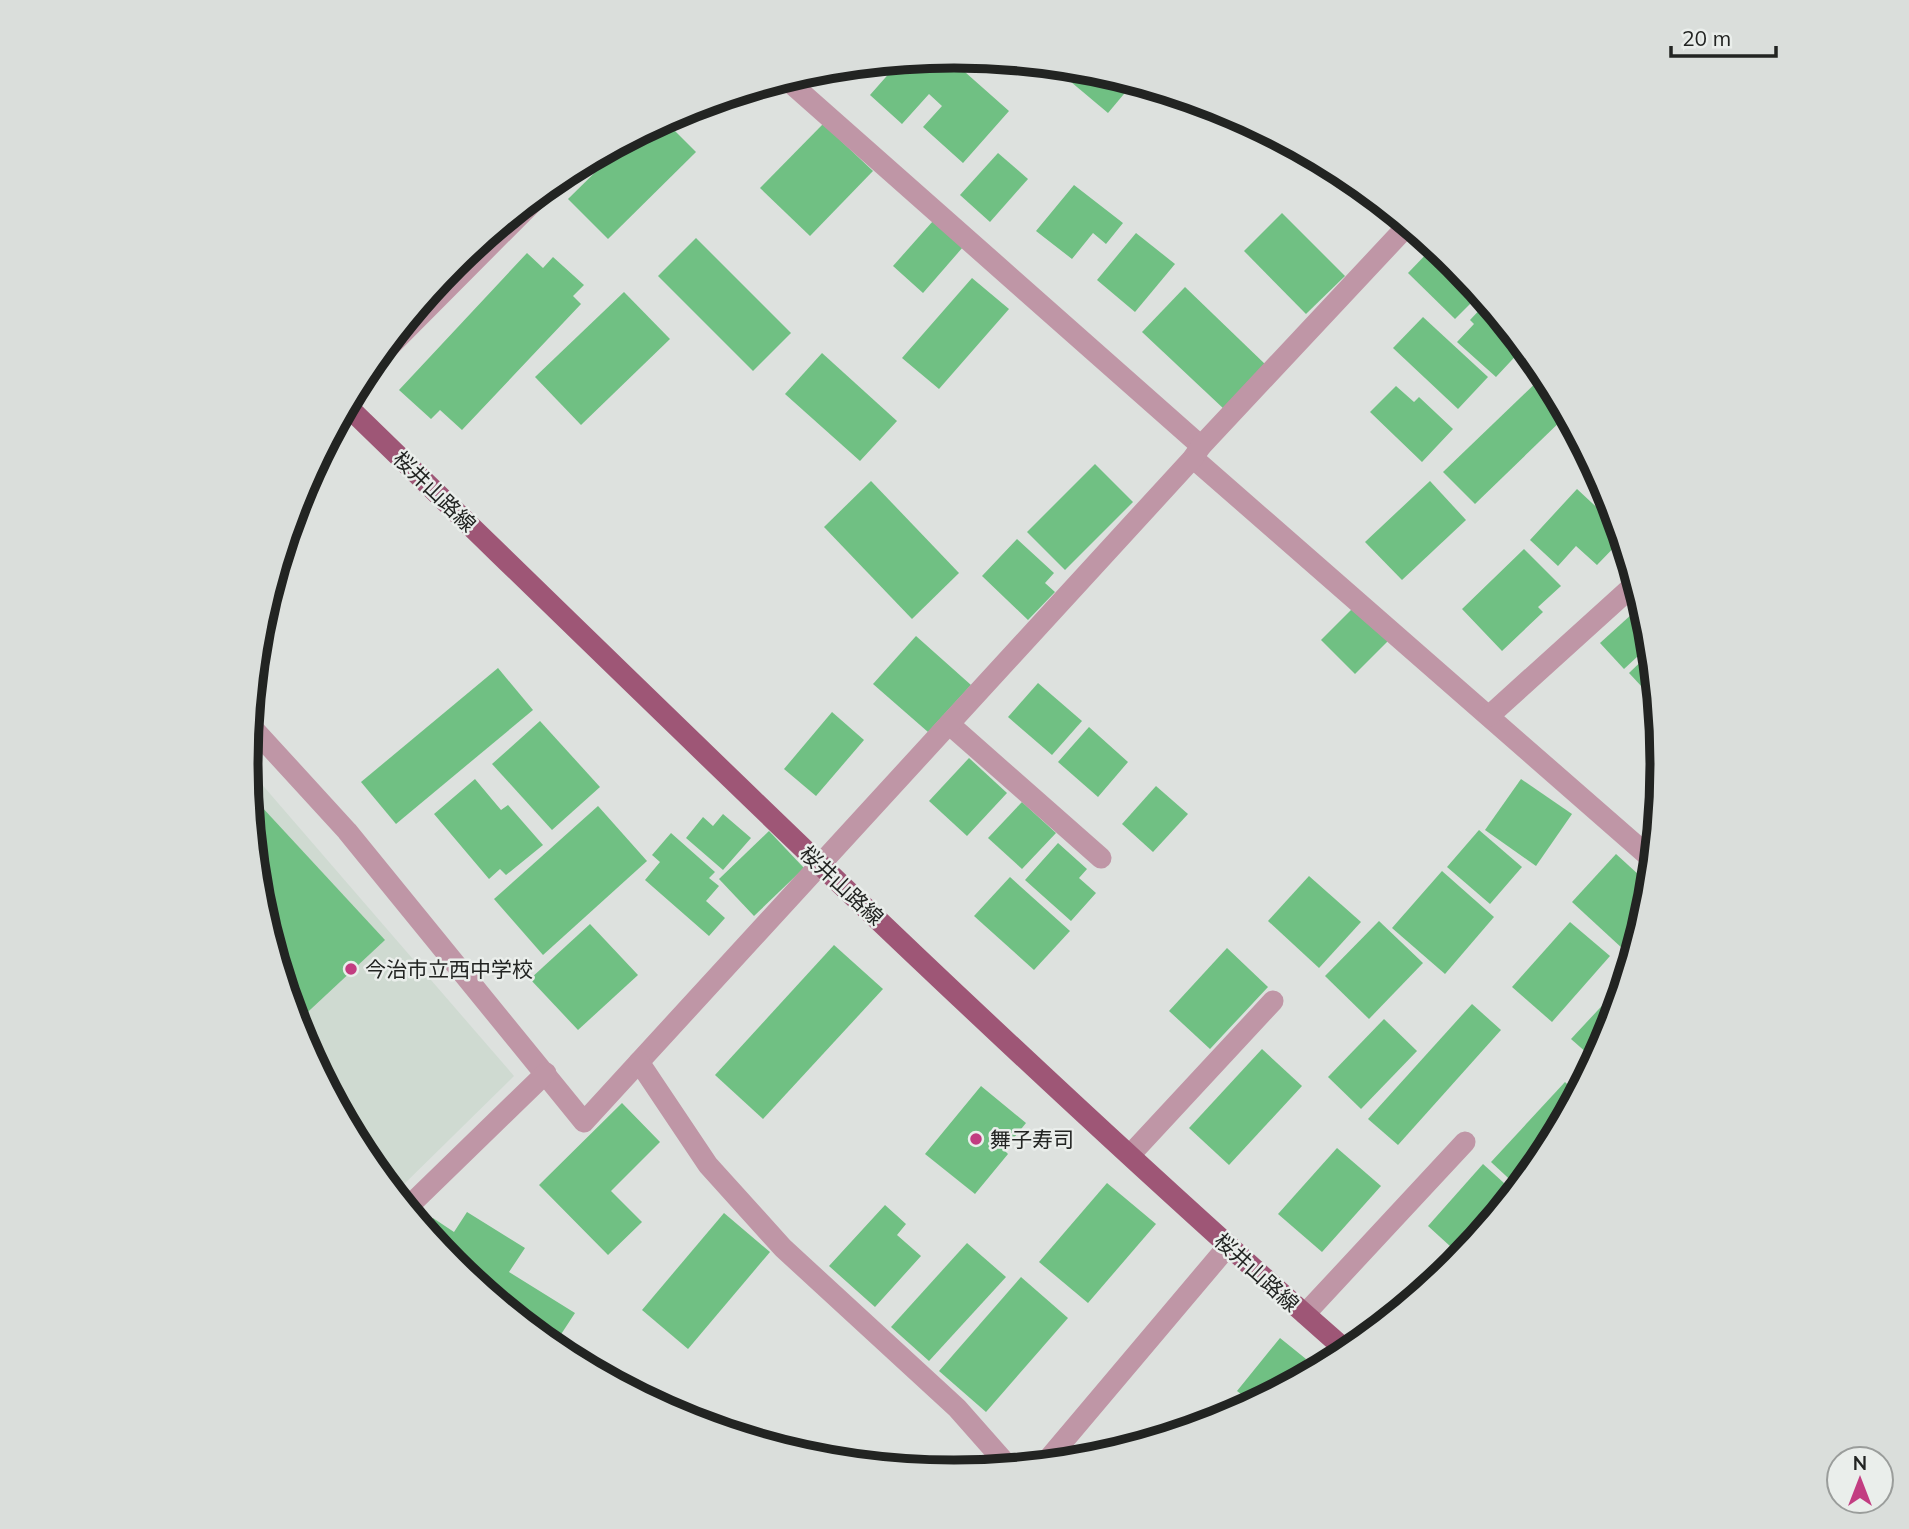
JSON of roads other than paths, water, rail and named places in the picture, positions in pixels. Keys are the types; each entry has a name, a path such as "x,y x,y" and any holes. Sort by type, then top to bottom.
{"main road":[{"name":"桜井山路線","path":"354,413 820,864 1228,1246 1339,1344"}],"street":[{"path":"798,87 1197,452 1645,853"},
{"path":"259,735 347,831 584,1122 1402,231"},
{"path":"437,299 485,251"},
{"path":"1489,716 1628,590"},
{"path":"949,724 1101,858"},
{"path":"1130,1155 1273,1001"},
{"path":"639,1062 708,1165 783,1248 957,1408 1002,1459"},
{"path":"413,1202 546,1073"},
{"path":"1305,1314 1465,1142"},
{"path":"1053,1454 1228,1246"}],"place":[{"name":"今治市立西中学校","path":"351,969"},
{"name":"舞子寿司","path":"976,1139"}]}
